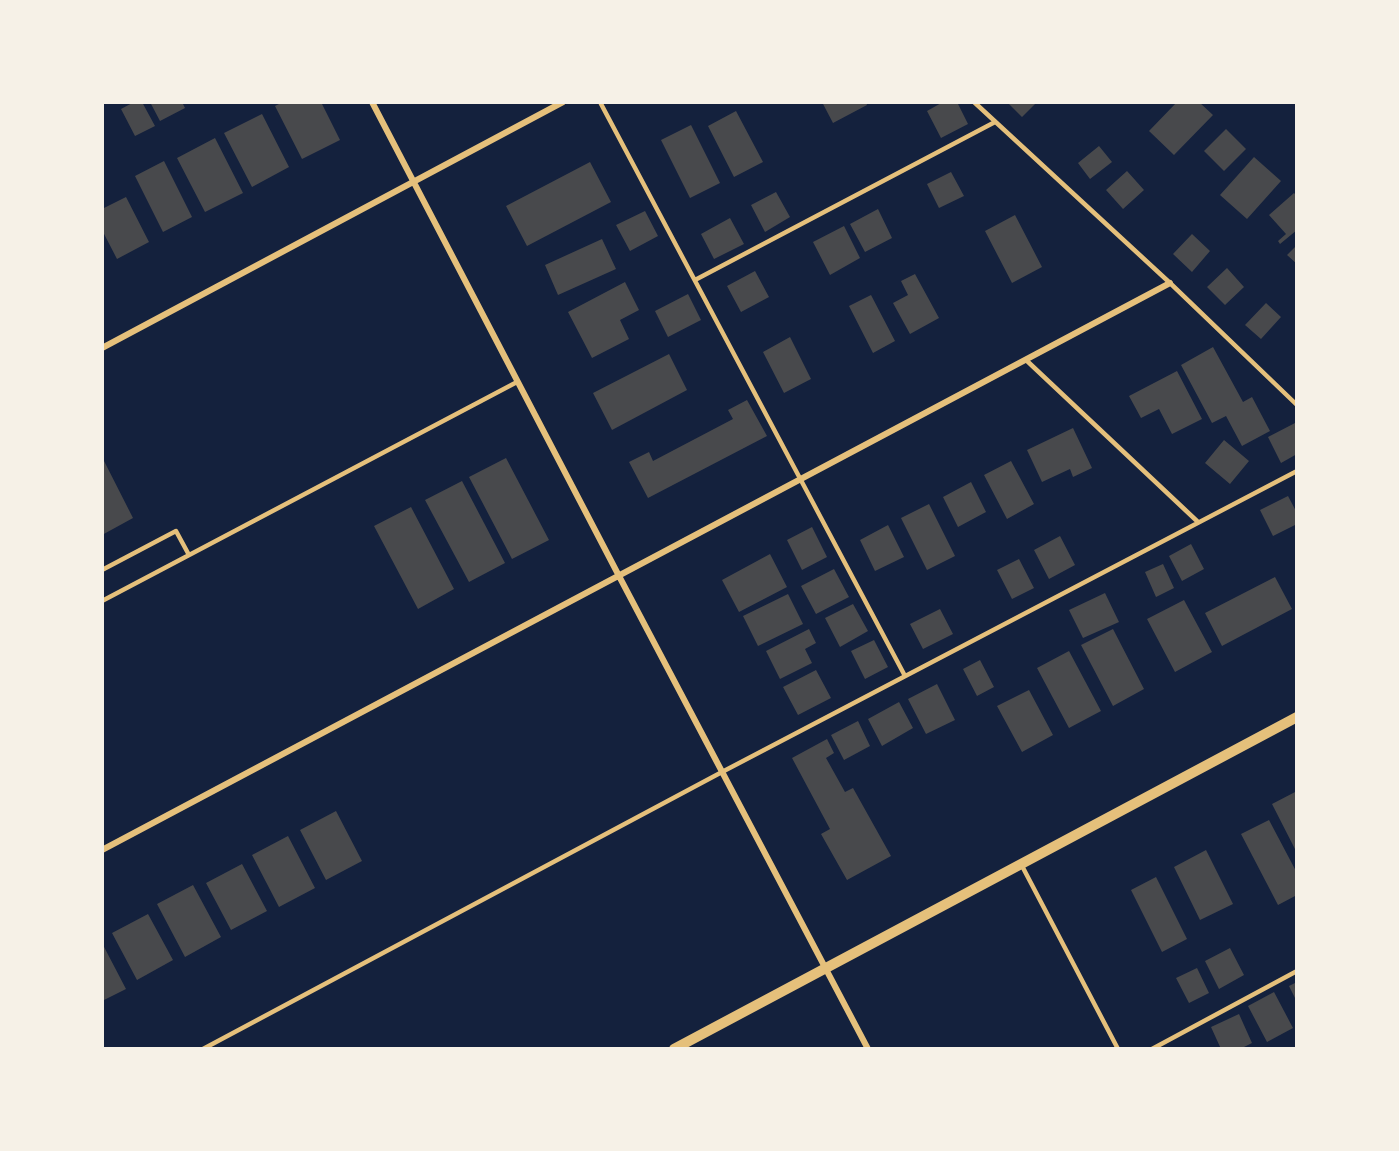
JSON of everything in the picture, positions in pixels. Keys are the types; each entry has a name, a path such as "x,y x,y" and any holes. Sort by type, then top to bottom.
{"street":[{"path":"372,102 868,1049"},
{"path":"102,348 563,102"},
{"path":"102,850 1170,283"},
{"path":"674,1049 1297,717"}],"lane":[{"path":"600,102 905,676"},
{"path":"974,102 1170,283 1297,405"},
{"path":"695,280 995,122"},
{"path":"1026,360 1198,522"},
{"path":"102,601 517,382"},
{"path":"204,1049 722,772 1297,471"},
{"path":"102,570 176,531 189,555"},
{"path":"1021,864 1118,1049"},
{"path":"1152,1049 1297,971"}],"building":[{"path":"134,102 142,102 155,126 135,136 121,109"},
{"path":"150,102 182,102 185,108 160,121"},
{"path":"283,102 321,102 340,140 302,159 275,106"},
{"path":"822,102 866,102 867,105 833,123"},
{"path":"943,102 957,102 968,124 941,138 927,111"},
{"path":"1007,102 1037,102 1022,117"},
{"path":"1177,102 1199,102 1213,115 1174,155 1149,131"},
{"path":"736,111 763,162 734,177 708,126"},
{"path":"262,114 289,167 252,187 224,133"},
{"path":"691,125 720,183 690,198 661,140"},
{"path":"1226,129 1246,149 1224,171 1204,151"},
{"path":"215,138 243,193 205,212 177,158"},
{"path":"1099,146 1112,162 1090,179 1078,163"},
{"path":"1254,157 1281,181 1247,219 1220,195"},
{"path":"164,161 192,217 163,232 135,176"},
{"path":"590,162 611,202 527,246 506,206"},
{"path":"1127,171 1144,190 1123,209 1106,190"},
{"path":"951,172 964,196 939,208 927,184"},
{"path":"776,192 790,217 765,232 751,205"},
{"path":"1294,193 1297,196 1297,230 1280,244 1278,241 1286,234 1269,215"},
{"path":"126,197 149,242 117,259 102,230 102,209"},
{"path":"878,209 892,238 865,252 850,224"},
{"path":"645,211 658,236 630,251 616,225"},
{"path":"1015,215 1042,267 1012,283 985,231"},
{"path":"730,218 744,244 714,259 701,234"},
{"path":"844,226 860,258 830,275 813,242"},
{"path":"1192,234 1210,251 1192,272 1173,254"},
{"path":"602,239 616,269 558,295 545,265"},
{"path":"1297,245 1297,264 1287,255"},
{"path":"1227,268 1244,287 1225,305 1207,287"},
{"path":"755,271 769,297 741,312 727,286"},
{"path":"915,274 939,318 910,334 893,303 908,295 901,281"},
{"path":"625,282 639,310 620,320 629,339 592,358 568,312"},
{"path":"688,294 701,320 668,337 655,311"},
{"path":"871,295 895,341 873,353 849,306"},
{"path":"1266,303 1281,317 1261,339 1245,325"},
{"path":"790,337 811,379 784,393 763,352"},
{"path":"1213,347 1243,402 1252,397 1270,431 1242,446 1226,416 1212,423 1181,365"},
{"path":"669,354 687,390 612,430 593,393"},
{"path":"1177,371 1202,419 1172,434 1159,409 1141,418 1129,396"},
{"path":"747,400 767,436 648,498 629,462 649,452 653,461 733,419 728,410"},
{"path":"1295,423 1297,454 1281,463 1268,437"},
{"path":"1073,428 1092,468 1073,477 1070,469 1042,482 1027,450"},
{"path":"1224,440 1249,461 1230,484 1205,463"},
{"path":"102,457 133,518 102,535"},
{"path":"506,458 549,540 512,559 469,477"},
{"path":"1011,461 1034,504 1007,519 984,475"},
{"path":"462,481 505,563 469,582 425,500"},
{"path":"971,482 986,512 958,527 943,497"},
{"path":"1288,496 1297,513 1297,524 1273,536 1260,510"},
{"path":"929,504 955,556 927,570 901,518"},
{"path":"411,507 454,589 418,609 374,526"},
{"path":"888,525 904,557 875,571 860,540"},
{"path":"812,527 827,557 802,570 787,540"},
{"path":"1060,536 1075,565 1049,579 1034,550"},
{"path":"1191,544 1204,569 1182,581 1169,556"},
{"path":"770,554 787,587 739,612 722,580"},
{"path":"1019,559 1034,588 1012,599 997,570"},
{"path":"1163,564 1174,588 1156,597 1145,572"},
{"path":"834,569 849,597 816,614 801,586"},
{"path":"1275,577 1292,609 1222,646 1205,613"},
{"path":"1105,593 1119,622 1083,638 1069,610"},
{"path":"788,594 803,624 758,646 743,616"},
{"path":"1184,600 1212,652 1175,672 1147,619"},
{"path":"853,604 868,631 840,647 825,618"},
{"path":"940,609 953,634 923,649 910,624"},
{"path":"809,629 816,643 805,649 812,663 780,679 766,651"},
{"path":"1113,629 1144,689 1113,706 1081,645"},
{"path":"874,640 888,667 865,679 851,651"},
{"path":"1069,651 1101,711 1069,728 1037,668"},
{"path":"980,660 994,687 977,696 963,669"},
{"path":"816,670 831,698 798,715 783,687"},
{"path":"937,684 955,720 926,734 908,699"},
{"path":"1029,690 1053,735 1022,752 997,706"},
{"path":"899,702 913,728 882,746 868,719"},
{"path":"858,721 870,746 844,760 831,735"},
{"path":"827,739 834,753 826,758 845,792 853,788 891,856 847,880 821,834 830,829 792,758"},
{"path":"1297,791 1297,853 1272,804"},
{"path":"336,811 362,861 326,880 300,830"},
{"path":"1269,820 1297,873 1297,895 1278,905 1241,834"},
{"path":"288,836 315,888 279,907 252,855"},
{"path":"1206,850 1233,904 1200,920 1174,867"},
{"path":"242,864 267,911 231,930 206,883"},
{"path":"1156,877 1187,939 1162,952 1131,890"},
{"path":"193,885 221,937 185,957 157,904"},
{"path":"148,914 173,960 137,980 112,933"},
{"path":"102,943 126,989 102,1001"},
{"path":"1230,948 1244,975 1219,989 1205,961"},
{"path":"1197,968 1209,993 1189,1003 1176,978"},
{"path":"1297,982 1297,1002 1289,986"},
{"path":"1274,992 1293,1028 1267,1042 1248,1006"},
{"path":"1239,1014 1252,1043 1240,1049 1221,1049 1211,1027"}]}
